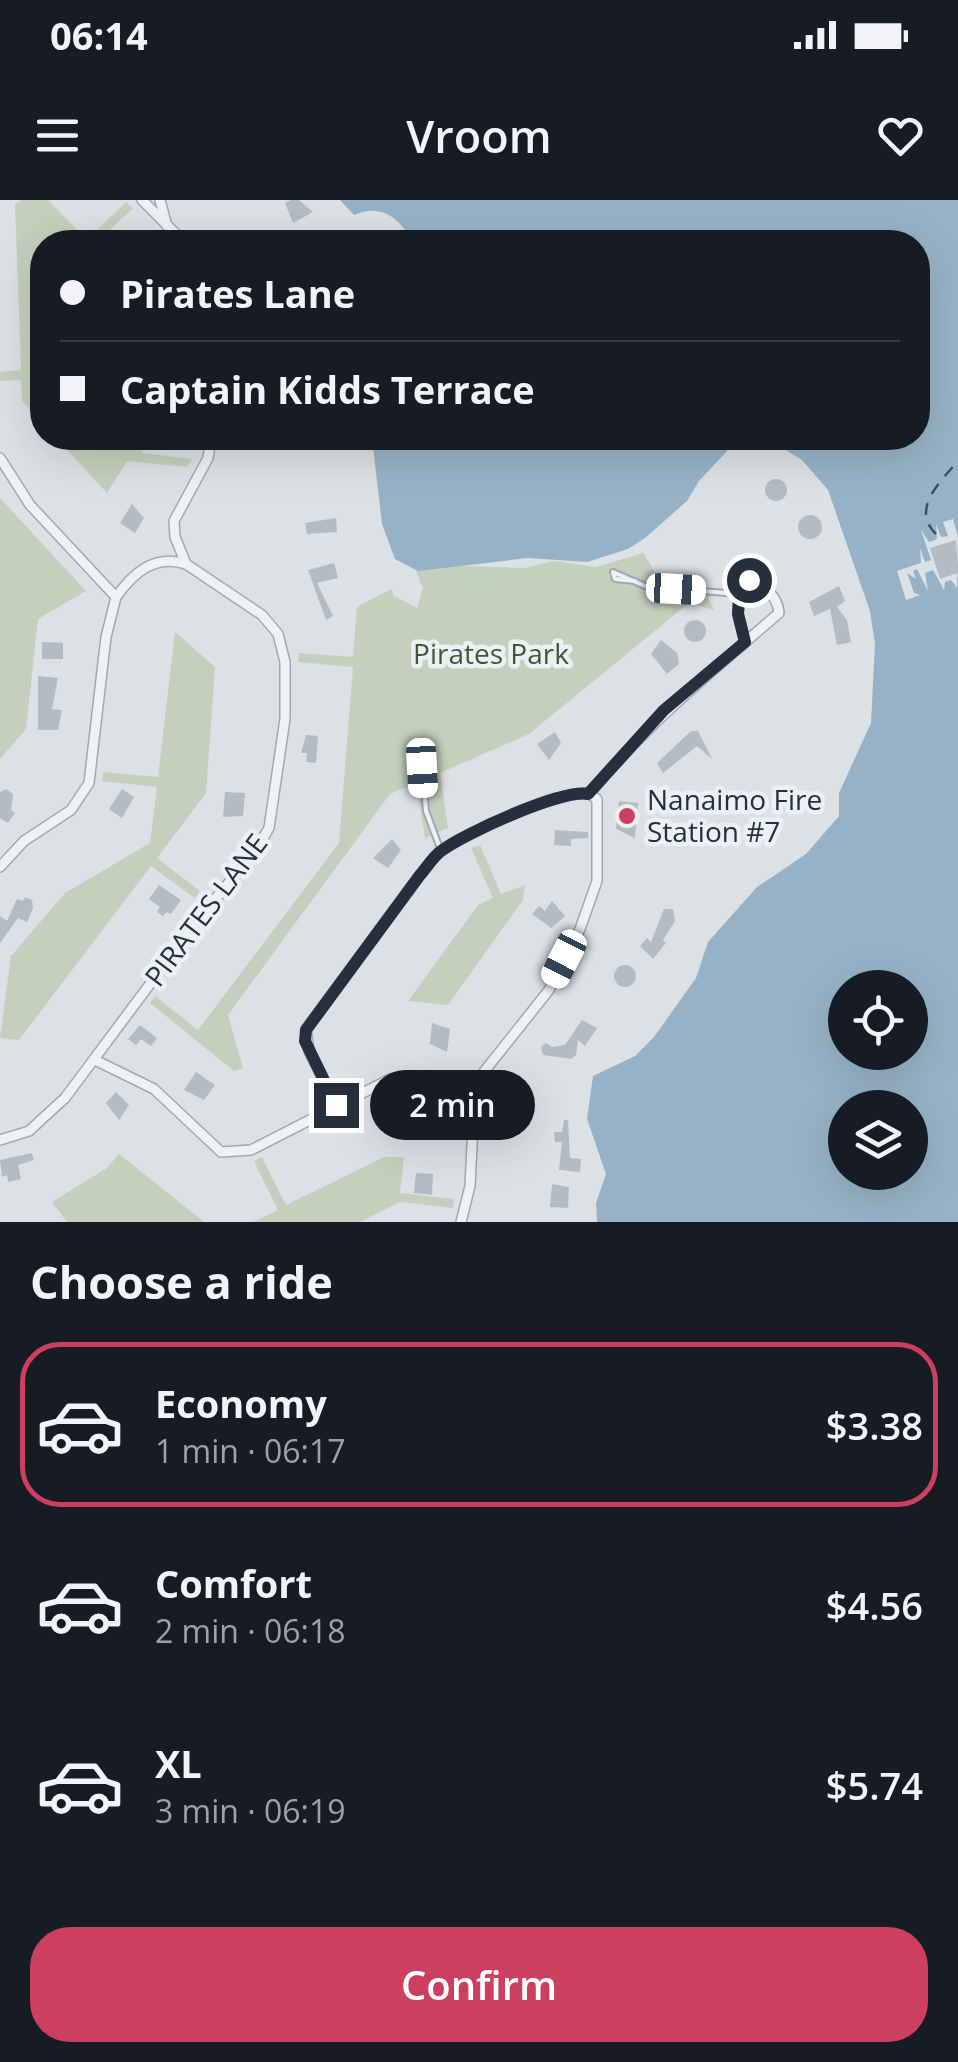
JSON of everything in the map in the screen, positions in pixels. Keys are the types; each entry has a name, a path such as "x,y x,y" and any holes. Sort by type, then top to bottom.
{"street":[{"path":"142,200 170,230"},
{"path":"160,200 168,228"},
{"path":"0,867 24,841 71,810 89,783 106,637 116,597 127,582 152,563 161,560 186,564 174,521 209,450"},
{"path":"0,458 30,505 116,597"},
{"name":"PIRATES LANE","path":"0,1140 29,1131 43,1121 95,1060 200,917 256,852 274,810 286,682 278,634 262,614 186,564"},
{"path":"588,794 664,710 745,642 779,613 778,602 749,580 740,582 737,594 745,642"},
{"path":"336,1105 305,1041 306,1030 440,852 566,794 588,794 597,799 597,881 580,928 549,990 479,1077 474,1092 470,1186 461,1222"},
{"path":"95,1060 154,1090 220,1152 251,1150 390,1079 479,1077"}],"lane":[{"path":"635,581 645,586 737,594"},
{"path":"413,742 421,748 426,811 440,852"}],"green space":[{"path":"22,200 48,200 77,230 30,230 30,410 22,401 21,380 0,381 0,372 21,370 15,204"},
{"path":"126,202 133,208 110,230 97,230"},
{"path":"67,450 142,450 192,459 187,467 127,461 107,493"},
{"path":"0,498 86,591 38,619 26,729 0,759"},
{"name":"Pirates Park","path":"643,553 660,580 713,594 708,598 714,610 689,603 529,734 440,773 448,828 425,838 416,783 390,794 228,1015 243,1068 234,1071 150,1003 155,996 198,1030 339,843 353,667 298,662 299,653 353,657 357,607 391,589 394,596 417,608 423,588 413,564 524,568 554,561 596,567"},
{"path":"175,632 215,667 206,793 157,858 200,891 195,898 151,866 19,1040 0,1038 11,956 65,893 150,843 157,787 102,781 103,772 158,777"},
{"path":"480,845 501,894 525,885 523,900 448,1005 408,1001 478,905 493,898 471,848"},
{"path":"119,1154 204,1222 67,1222 52,1202 107,1168"},
{"path":"262,1157 286,1205 384,1157 404,1157 400,1193 454,1199 453,1208 400,1202 360,1222 253,1222 278,1210 254,1161"}],"water":[{"path":"340,200 958,200 958,1222 597,1222 596,1203 606,1174 587,1119 593,1076 635,1056 654,1037 696,978 708,942 757,887 806,854 839,816 839,793 871,723 875,644 870,611 828,490 802,460 786,450 930,450 930,230 404,230 396,220 377,211 354,215"},
{"path":"373,450 728,450 699,481 687,501 628,549 587,562 528,558 418,571 395,559 382,524"}],"pier":[{"path":"953,519 958,537 957,588 951,580 945,582 944,590 933,570 925,573 928,591 917,569 913,571 916,579 907,573 914,593 920,595 906,600 897,571 921,563 920,548 925,562 931,560 921,530 929,542 937,539 936,524 941,537 948,536 943,522"}],"building":[{"path":"299,200 313,212 293,223 285,203"},
{"path":"776,479 784,482 784,498 776,501 768,498 765,490 768,482"},
{"path":"132,504 144,518 135,533 120,523"},
{"path":"810,515 822,527 810,539 798,527"},
{"path":"336,518 337,532 307,534 305,523"},
{"path":"956,540 958,573 940,579 930,548"},
{"path":"334,563 338,578 317,583 333,616 326,620 308,570"},
{"path":"839,586 845,601 837,607 847,620 851,642 837,645 830,609 814,616 809,602"},
{"path":"695,620 703,623 703,639 695,642 687,639 684,631 687,623"},
{"path":"661,640 677,653 679,664 667,674 651,654"},
{"path":"42,642 63,643 63,659 42,659"},
{"path":"38,676 58,678 52,709 62,710 58,730 38,730"},
{"path":"691,731 698,731 712,759 697,746 663,773 657,763"},
{"path":"555,732 561,743 549,760 537,744"},
{"path":"306,735 318,736 316,763 306,762 307,753 301,753"},
{"path":"6,789 13,794 11,810 15,813 8,823 0,818 0,792"},
{"path":"122,789 134,797 122,818 109,809"},
{"path":"225,792 245,793 243,816 223,817"},
{"name":"Nanaimo Fire Station #7","path":"619,801 638,803 635,838 616,829"},
{"path":"555,830 588,832 588,838 571,839 571,846 554,845"},
{"path":"392,839 401,850 388,868 373,858"},
{"path":"159,885 181,900 171,914 163,916 157,912 160,907 149,899"},
{"path":"25,897 32,900 33,908 27,922 18,918 0,943 0,916 7,921 17,899 23,901"},
{"path":"552,901 565,916 551,928 532,914 539,906 545,911"},
{"path":"664,909 673,909 675,921 663,940 666,943 653,959 640,946 647,938 651,942"},
{"path":"625,965 633,968 633,984 625,987 617,984 614,976 617,968"},
{"path":"582,1020 597,1028 585,1046 578,1040 576,1055 571,1059 543,1055 541,1047 546,1043 552,1047 565,1045"},
{"path":"432,1023 450,1029 447,1052 430,1044"},
{"path":"140,1025 157,1038 151,1046 141,1039 136,1045 128,1039"},
{"path":"196,1072 215,1085 204,1100 184,1090"},
{"path":"116,1092 129,1105 119,1120 106,1103"},
{"path":"564,1120 568,1120 570,1158 581,1159 580,1172 559,1170 562,1142 555,1142 554,1132 562,1132"},
{"path":"32,1153 34,1160 18,1165 21,1179 8,1182 7,1175 2,1177 0,1160"},
{"path":"416,1173 433,1174 432,1195 414,1193"},
{"path":"552,1184 569,1187 568,1208 550,1207"}],"ferry route":[{"path":"936,534 929,525 927,505 958,461"}],"place":[{"name":"Nanaimo Fire Station #7","path":"627,816"}],"route":[{"path":"336,1105 305,1041 306,1030 420,875 440,852 479,830 566,794 588,794 664,710 745,642 737,596 740,582 749,580"}]}
